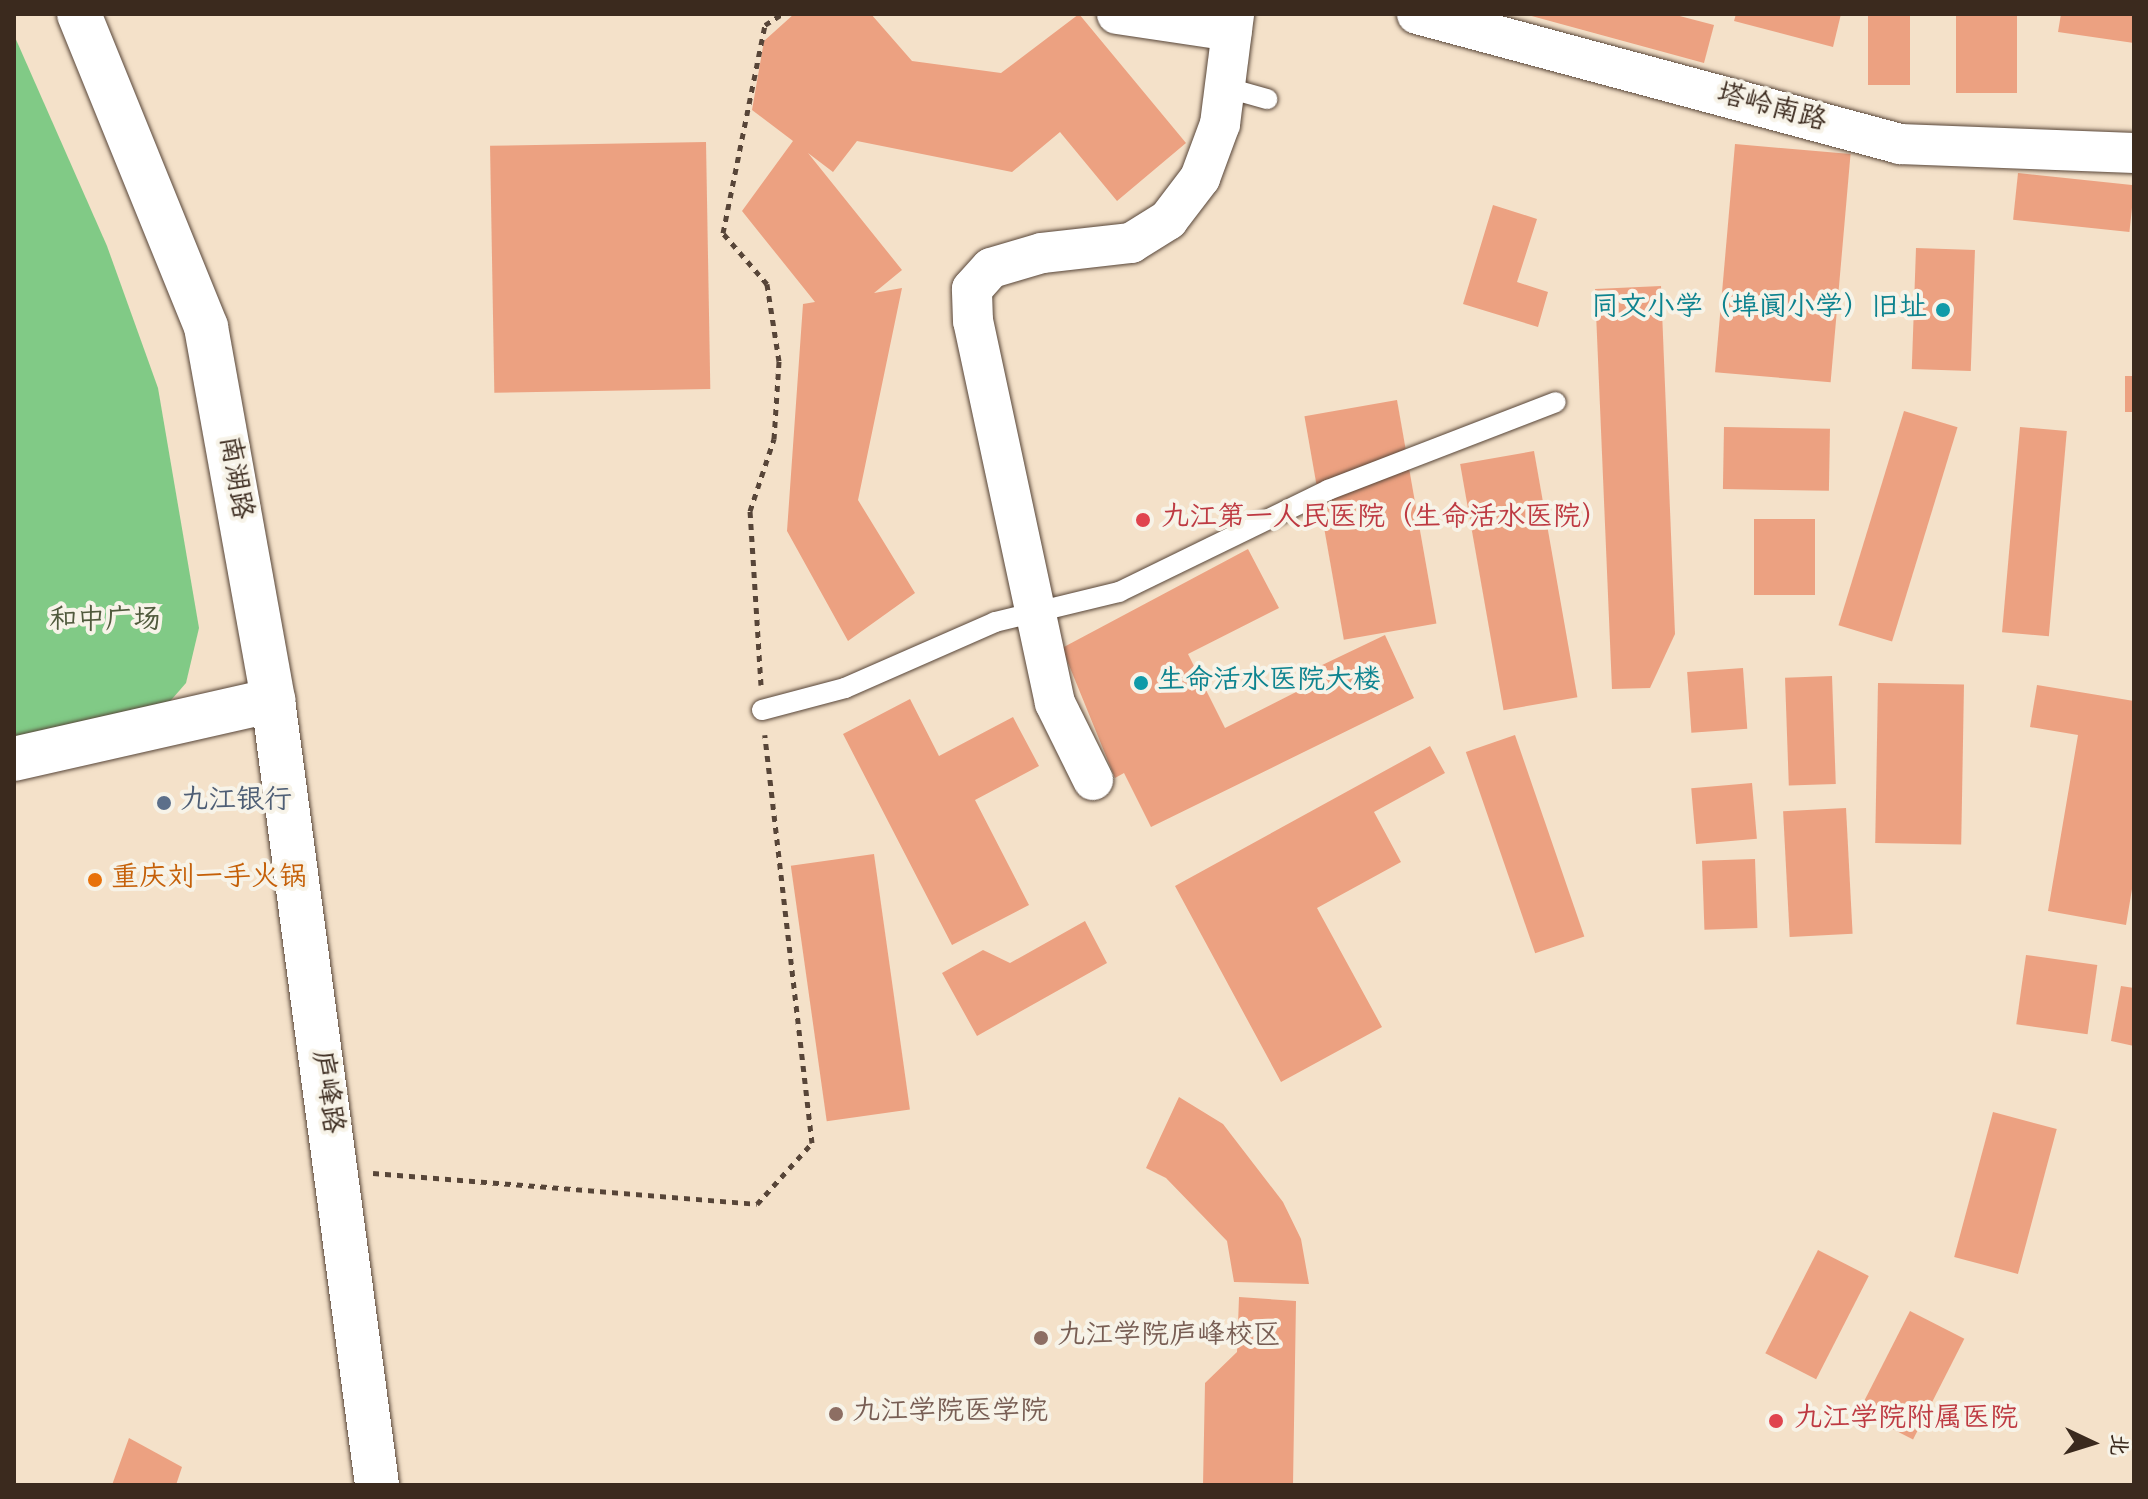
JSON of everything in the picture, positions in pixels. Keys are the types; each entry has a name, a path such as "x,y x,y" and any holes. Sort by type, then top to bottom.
{"main road":[{"name":"南湖路","path":"79,14 206,327 273,700"},
{"path":"14,759 273,700"},
{"name":"庐峰路","path":"273,700 377,1485"}],"street":[{"path":"1093,780 1055,703 1039,613 973,321 972,289 991,268 1042,253 1131,243 1168,220 1200,178 1228,88 1233,22 1117,14"},
{"name":"塔岭南路","path":"1417,14 1900,144 2134,153"}],"lane":[{"path":"1228,88 1267,99"},
{"path":"762,710 845,688 995,622 1119,592 1328,490 1556,402"}],"path":[{"path":"335,1170 757,1204 812,1143 762,710 750,511 774,439 779,361 767,284 723,233 765,25 782,14"}],"green space":[{"name":"和中广场","path":"14,35 107,246 158,388 199,628 186,683 166,706 14,740"}],"building":[{"path":"794,14 871,14 912,61 1001,73 1079,14 1186,143 1117,201 1060,132 1012,172 857,141 833,172 808,153 902,270 874,293 902,288 858,500 915,593 848,641 787,531 803,304 815,302 742,211 793,141 752,110 764,41"},
{"path":"1672,14 1714,25 1704,63 1528,15"},
{"path":"1736,14 1841,14 1833,47 1734,21"},
{"path":"1868,14 1910,14 1910,85 1868,85"},
{"path":"1956,14 2017,14 2017,93 1956,93"},
{"path":"2061,14 2134,14 2134,43 2058,32"},
{"path":"706,142 710,389 494,393 490,146"},
{"path":"1735,144 1851,154 1831,382 1715,372"},
{"path":"2018,173 2134,185 2129,232 2013,220"},
{"path":"1493,205 1537,219 1517,282 1548,292 1538,327 1463,304"},
{"name":"同文小学（埠阆小学）旧址","path":"1916,248 1975,250 1971,371 1912,369"},
{"path":"1661,286 1675,634 1650,688 1612,689 1595,289"},
{"path":"2125,376 2134,376 2134,412 2125,412"},
{"path":"1397,400 1436,624 1344,640 1304,416"},
{"path":"1904,411 1958,427 1892,642 1839,625"},
{"path":"1724,427 1830,429 1829,491 1723,489"},
{"path":"2020,427 2067,431 2049,636 2002,632"},
{"path":"1534,451 1577,697 1504,710 1460,464"},
{"path":"1754,519 1815,519 1815,595 1754,595"},
{"name":"生命活水医院大楼","path":"1248,549 1279,608 1188,654 1225,728 1302,689 1297,677 1385,635 1414,698 1151,827 1124,773 1115,778 1062,648"},
{"path":"1743,668 1747,729 1691,733 1687,672"},
{"path":"1832,676 1836,784 1789,786 1785,678"},
{"path":"1878,683 1964,685 1961,844 1875,843"},
{"path":"2037,685 2134,701 2134,877 2126,925 2048,911 2078,735 2030,727"},
{"path":"910,699 939,756 1013,717 1039,766 975,800 1029,905 952,945 843,734"},
{"path":"1515,735 1584,936 1535,953 1466,752"},
{"path":"1430,746 1445,773 1374,812 1401,862 1317,908 1382,1027 1281,1082 1175,886"},
{"path":"1752,783 1757,839 1696,844 1691,788"},
{"path":"1846,808 1853,934 1790,937 1783,811"},
{"path":"874,854 910,1109 827,1121 791,866"},
{"path":"1755,859 1757,928 1704,930 1702,861"},
{"path":"1085,921 1107,963 977,1036 942,973 983,950 1010,963"},
{"path":"2026,955 2097,965 2088,1034 2016,1024"},
{"path":"2121,986 2134,988 2134,1046 2111,1041"},
{"path":"1179,1097 1223,1124 1283,1202 1301,1239 1309,1284 1234,1282 1227,1241 1166,1178 1146,1168"},
{"path":"1993,1112 2057,1129 2018,1274 1954,1257"},
{"path":"1818,1250 1869,1276 1816,1379 1765,1353"},
{"path":"1239,1297 1296,1301 1293,1485 1203,1485 1205,1383 1237,1352"},
{"path":"1910,1311 1964,1339 1913,1439 1859,1412"},
{"path":"129,1438 182,1467 176,1485 112,1485"}],"place":[{"name":"同文小学（埠阆小学）旧址","path":"1943,310"},
{"name":"九江第一人民医院（生命活水医院）","path":"1143,520"},
{"name":"生命活水医院大楼","path":"1141,683"},
{"name":"九江银行","path":"164,803"},
{"name":"重庆刘一手火锅","path":"95,880"},
{"name":"九江学院庐峰校区","path":"1041,1338"},
{"name":"九江学院医学院","path":"836,1414"},
{"name":"九江学院附属医院","path":"1776,1421"}]}
